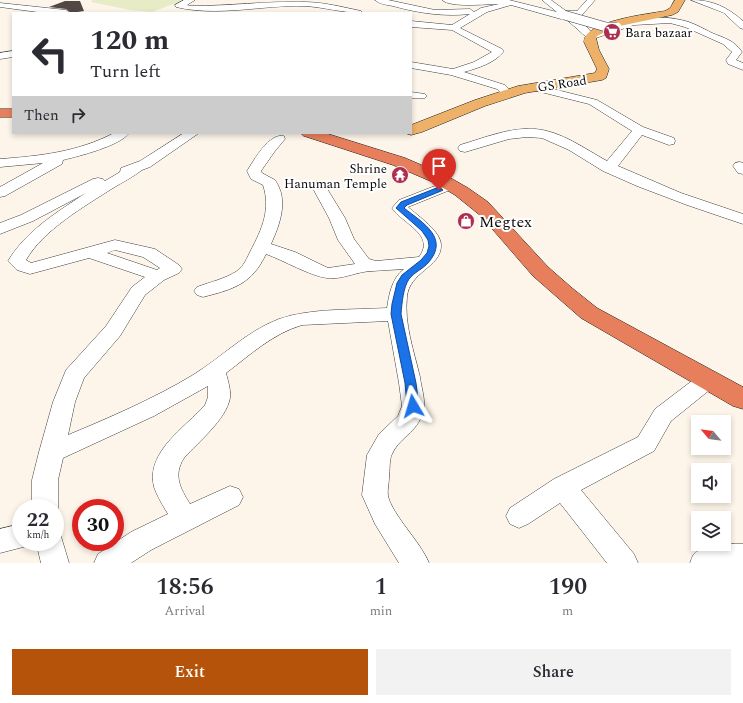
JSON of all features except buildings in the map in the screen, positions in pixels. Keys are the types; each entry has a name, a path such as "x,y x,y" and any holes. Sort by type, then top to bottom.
{"highway":[{"path":"0,114 12,113"},
{"path":"312,134 333,142 395,159 424,171 450,185 482,207 497,221 542,272 584,309 611,326 743,399"}],"main road":[{"path":"590,37 596,30 604,27 668,13 674,10 680,0"},
{"name":"GS Road","path":"412,130 480,103 505,90 533,88 552,83 592,79 601,75 603,69 591,44 590,37"}],"street":[{"path":"20,6 39,0"},
{"path":"191,0 178,5 191,8 220,8 304,4 319,9 348,12"},
{"path":"379,0 411,8 439,12 484,10"},
{"path":"446,0 459,2 508,1 565,15 604,27 617,27"},
{"path":"546,0 583,28 590,37 604,30 651,21 672,20 682,22 729,42 737,52 731,60 732,62 743,67"},
{"path":"565,15 579,13 591,0"},
{"path":"695,0 727,11 743,26"},
{"path":"455,28 484,10 508,1"},
{"path":"0,5 20,6 59,12"},
{"path":"299,12 319,9"},
{"path":"412,24 455,28 499,51 464,70 453,72"},
{"path":"0,56 12,54"},
{"path":"478,62 488,75 505,90"},
{"path":"412,66 453,72 505,90"},
{"path":"533,88 593,102 639,130 669,141"},
{"path":"608,168 617,160 639,130"},
{"path":"465,148 527,133 538,133 550,136 608,168 663,191 743,219"},
{"path":"0,163 63,157 77,154 99,146 121,134"},
{"path":"0,229 27,218 78,191 145,164 191,134"},
{"path":"203,291 233,281 242,275 253,264 268,235 274,216 275,200 270,183 256,176 254,171 270,148 279,139"},
{"path":"0,192 63,157"},
{"path":"45,499 45,480 51,452 64,402 74,375 113,331 138,291 158,276 90,252 30,269 17,261 19,255 41,231 136,168"},
{"path":"318,185 337,218 348,244 360,261 370,266"},
{"path":"415,563 384,516 375,495 379,455 387,441 408,421 413,406 410,383 396,314 398,294 407,275 424,262 431,253 433,246 432,240 425,230 400,208 404,203 450,185"},
{"path":"261,246 290,256 327,273 344,272 370,266 424,262"},
{"path":"51,452 120,423 200,381 259,336 286,322 301,319 396,314"},
{"path":"185,520 167,486 166,475 168,465 173,454 215,408 220,393 215,371"},
{"path":"519,516 563,487 646,444 652,437 659,420 663,415 709,379"},
{"path":"563,487 624,563"},
{"path":"108,563 141,541 230,497"},
{"path":"0,541 12,538"},
{"path":"52,551 55,563"},
{"path":"704,563 711,559 728,556 743,557"}],"green space":[{"path":"92,0 184,0 152,12 130,10 91,2"}],"place":[{"name":"Bara bazaar","path":"612,32"},
{"name":"Shrine Hanuman Temple","path":"400,175"},
{"name":"Megtex","path":"466,221"}],"route":[{"path":"413,406 410,383 396,314 398,294 407,275 424,262 431,253 433,246 432,240 425,230 400,208 404,203 439,190"}]}
